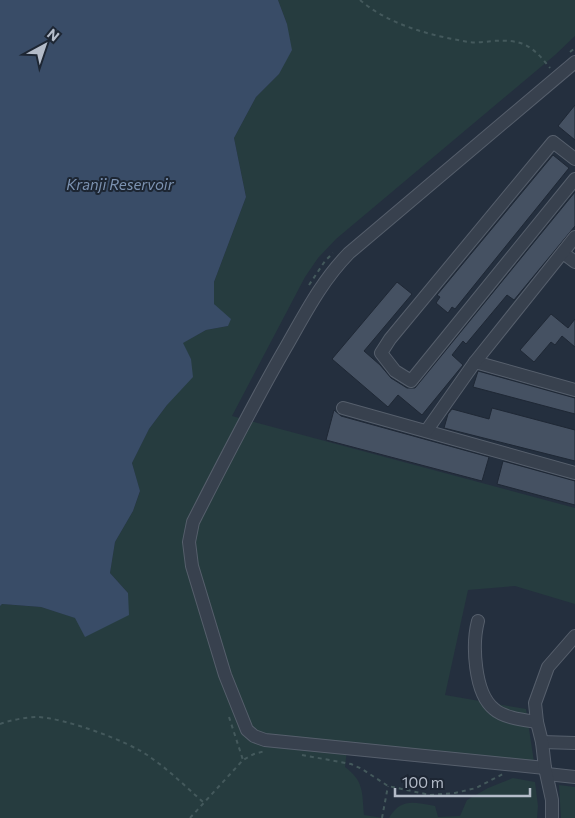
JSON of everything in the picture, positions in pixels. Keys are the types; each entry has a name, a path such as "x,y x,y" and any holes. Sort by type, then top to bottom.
{"street":[{"path":"572,58 349,253 334,269 320,288 259,395 193,522 189,542 192,566 225,675 241,718 247,730 254,736 265,740 517,764 575,777"},
{"path":"575,159 553,142 390,339 381,353 395,371 410,381 575,179"},
{"path":"427,430 475,362 575,238"},
{"path":"563,253 575,262"},
{"path":"475,362 575,390"},
{"path":"343,408 575,473"},
{"path":"478,621 475,634 478,679 488,702 494,710 503,714 538,722"},
{"path":"552,818 552,800 535,703 548,667 575,636"},
{"path":"542,742 575,743"}],"path":[{"path":"360,0 391,20 433,34 471,42 510,40 526,44 539,54 550,68"},
{"path":"572,58 575,48"},
{"path":"308,287 325,261 336,250"},
{"path":"228,714 243,760"},
{"path":"0,724 7,721 38,717 65,722 126,743 150,756 203,802"},
{"path":"190,818 243,760 254,754 271,751"},
{"path":"295,754 352,764 388,786 430,795 455,793 476,788 495,780 517,764"},
{"path":"382,818 388,786"}],"green space":[{"path":"278,0 575,0 575,36 555,55 336,239 318,258 305,277 232,416 575,508 575,604 515,586 468,590 445,695 526,709 534,762 348,742 345,767 359,782 364,815 383,818 0,818 0,606 2,604 41,607 76,618 85,636 128,593 110,573 115,542 133,511 140,492 132,463 149,429 167,405 191,359 182,343 206,330 228,326 214,304 214,282 246,197 234,138 256,97 279,74 287,24"},
{"path":"513,778 535,782 538,806 537,818 389,818 399,807 409,803 435,806 438,817 460,816 467,800 488,788"},
{"path":"559,785 575,787 575,818 561,818"}],"water":[{"name":"Kranji Reservoir","path":"0,0 278,0 287,24 292,50 279,74 256,97 234,138 246,197 214,282 214,304 231,319 228,326 206,330 183,343 191,359 193,377 167,405 149,429 132,463 140,491 133,511 115,542 110,573 128,593 129,615 85,637 75,618 41,607 2,604 0,606"}],"building":[{"path":"575,105 575,140 558,126"},
{"path":"553,155 569,168 455,309 452,307 448,313 436,303 440,297 437,295"},
{"path":"575,192 575,226 514,300 507,295 466,344 463,341 452,355 463,365 422,415 398,395 388,407 332,359 397,282 412,294 364,351 391,378 407,388 415,388"},
{"path":"551,314 568,328 575,319 575,347 562,336 555,345 551,342 534,362 520,350"},
{"path":"478,371 575,398 575,414 473,387"},
{"path":"492,408 575,430 575,461 444,428 448,414 452,409 489,419"},
{"path":"334,410 341,416 489,457 482,481 326,440"},
{"path":"503,461 575,481 575,505 497,484"}]}
